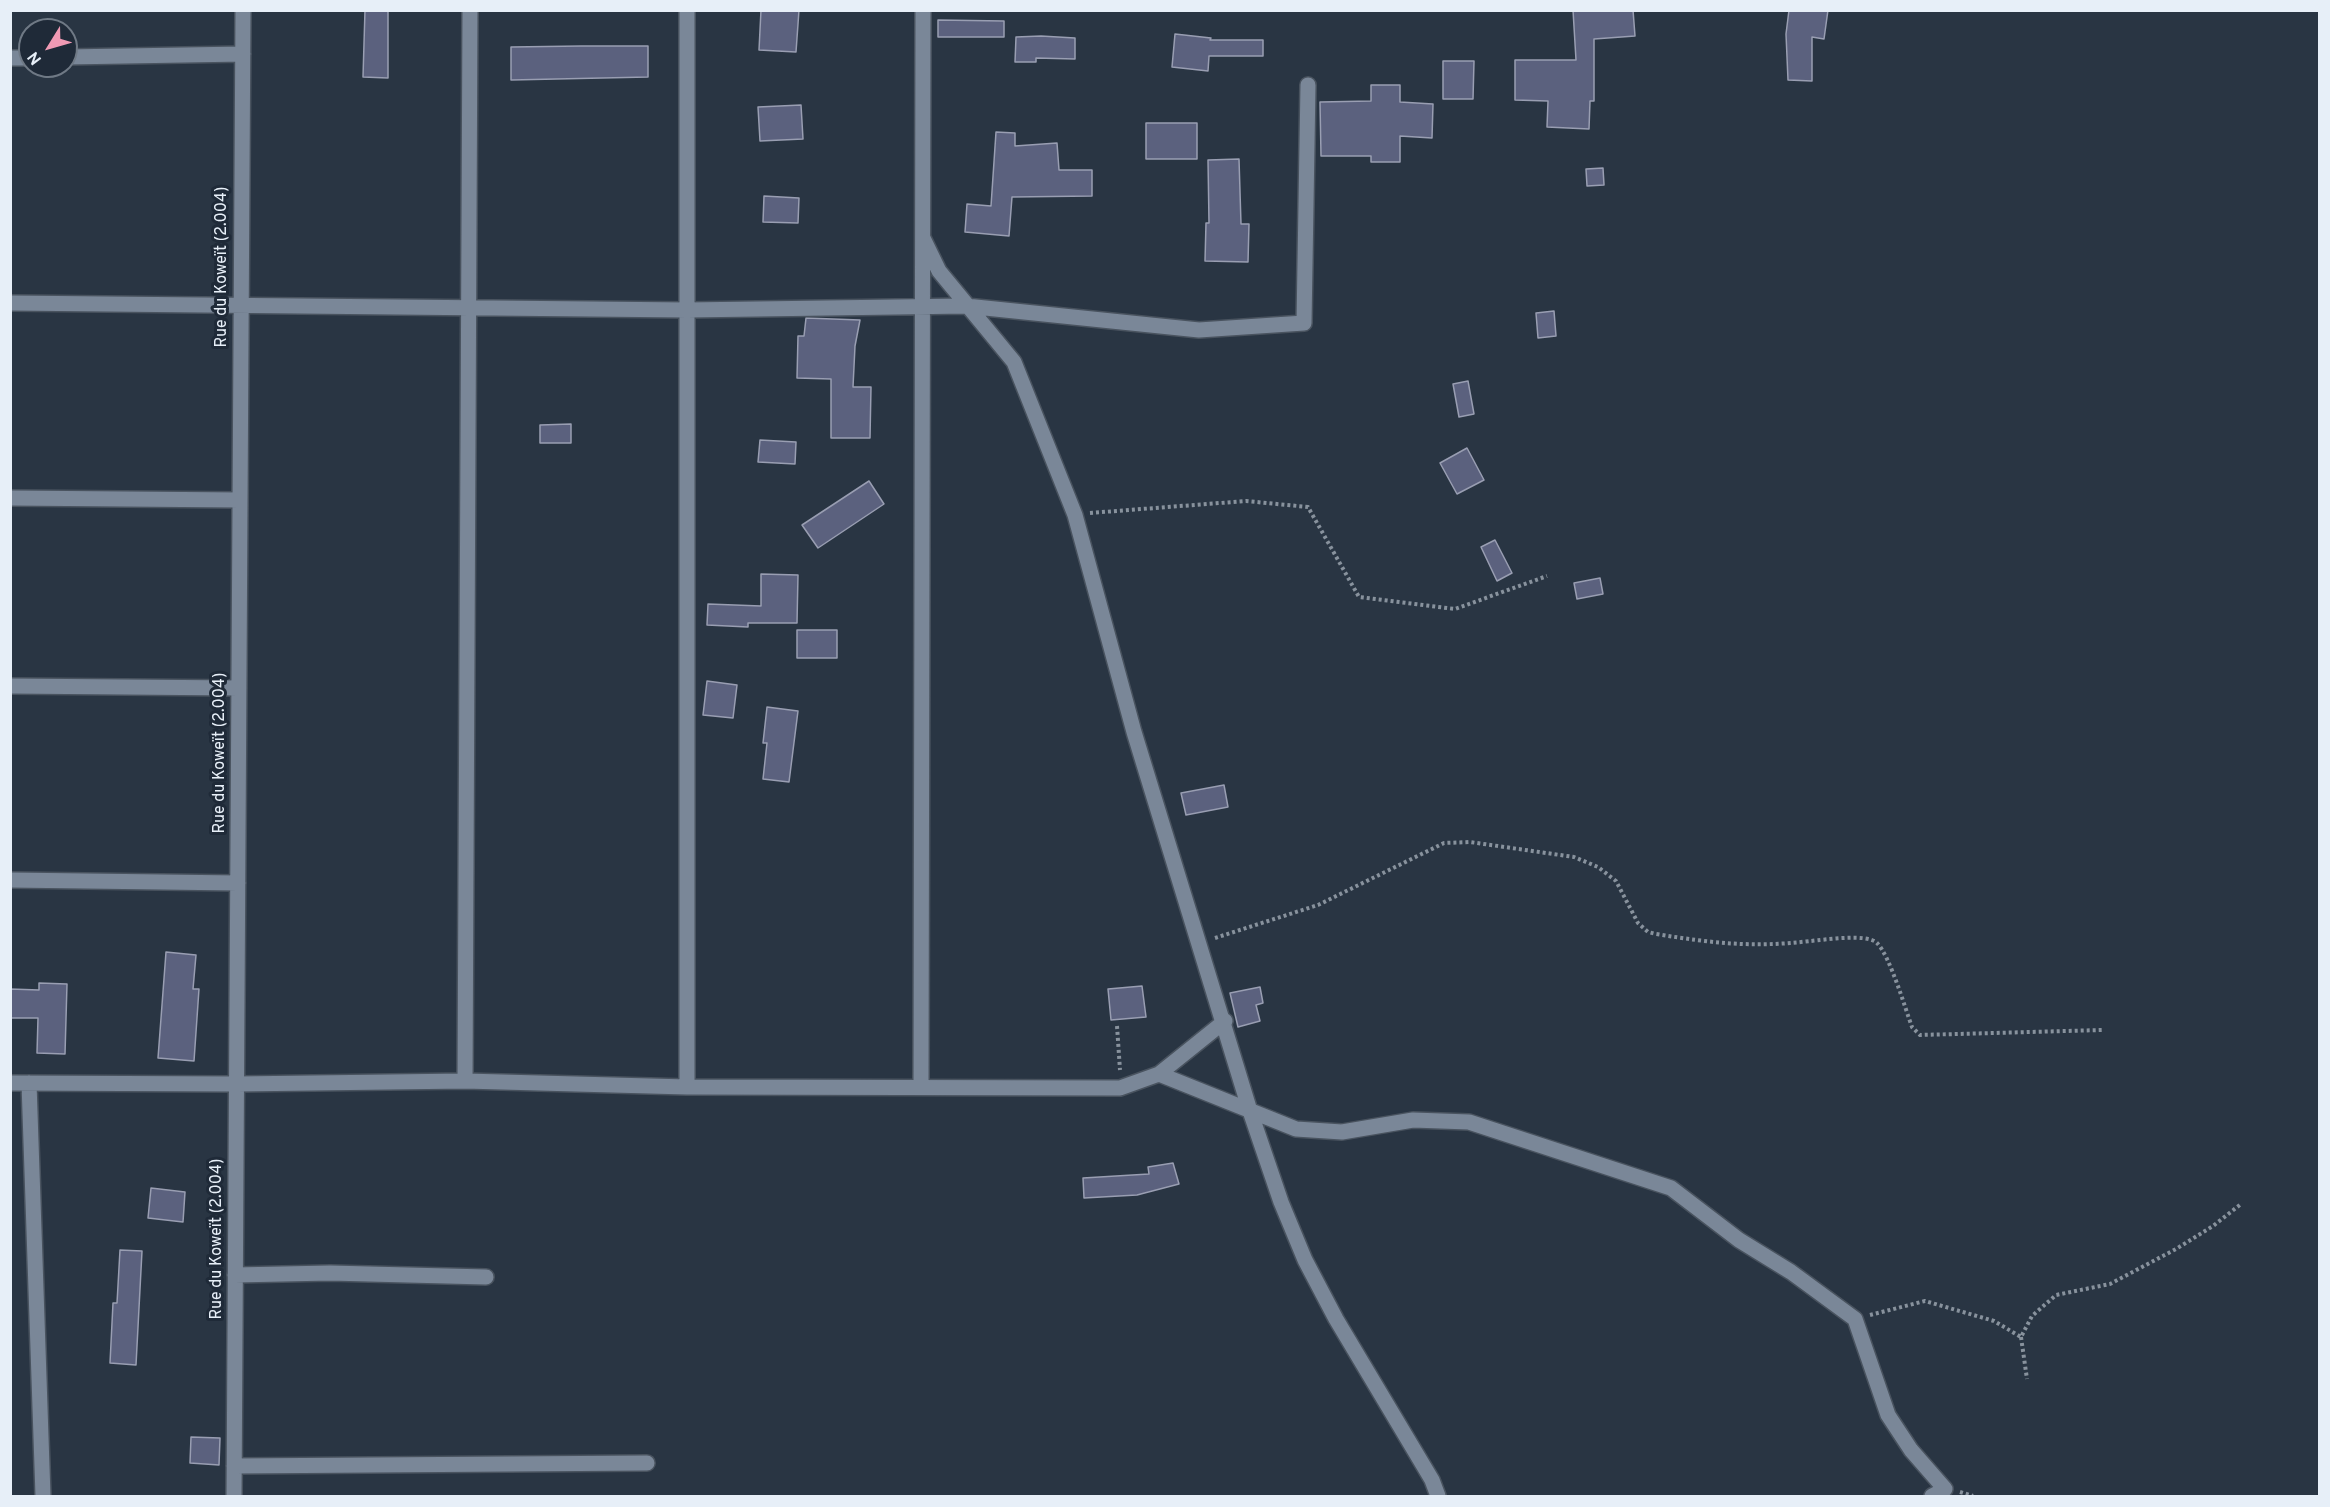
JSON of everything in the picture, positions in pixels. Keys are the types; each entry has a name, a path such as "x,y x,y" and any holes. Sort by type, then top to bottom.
{"street":[{"name":"Rue du Koweït (2.004)","path":"234,1497 243,10"},
{"path":"465,1081 470,10"},
{"path":"687,10 687,1086"},
{"path":"921,1087 923,10"},
{"path":"78,57 243,54"},
{"path":"10,303 687,310 966,306 1199,330 1304,323 1308,85"},
{"path":"923,238 939,271 1014,362 1074,515 1134,732 1225,1021 1250,1111 1305,1260 1377,1392 1432,1480 1438,1497"},
{"path":"10,498 240,500"},
{"path":"10,686 239,688"},
{"path":"10,880 238,883"},
{"path":"10,1083 237,1084 465,1081 687,1086 1120,1088 1159,1074 1225,1021"},
{"path":"1159,1074 1296,1129 1314,1132 1342,1132 1413,1120 1469,1122 1671,1188 1738,1240 1825,1295 1855,1319 1888,1415 1911,1450 1945,1489 1932,1497"},
{"path":"29,1083 43,1497"},
{"path":"236,1275 330,1273 486,1277"},
{"path":"234,1466 647,1463"}],"path":[{"path":"1074,515 1246,501 1308,507 1359,597 1455,609 1547,576"},
{"path":"1201,943 1318,905 1443,843 1470,842 1574,857 1598,867 1616,881 1638,923 1648,932 1656,934 1714,944 1768,947 1872,939 1879,944 1912,1027 1920,1035 2102,1030"},
{"path":"1117,1026 1120,1088"},
{"path":"2027,1378 2021,1337 2032,1316 2056,1294 2109,1284 2176,1249 2220,1221 2241,1204"},
{"path":"1855,1319 1925,1301 1994,1321 2021,1337"}],"building":[{"path":"365,10 388,10 388,78 363,77"},
{"path":"761,10 799,10 796,52 759,50"},
{"path":"1573,10 1633,10 1635,36 1594,39 1594,101 1590,101 1589,129 1547,127 1548,101 1515,100 1515,60 1576,60"},
{"path":"1789,10 1828,10 1824,39 1812,37 1812,81 1788,80 1786,34"},
{"path":"938,20 1004,21 1004,37 938,37"},
{"path":"1175,34 1211,38 1210,40 1263,40 1263,56 1209,56 1208,71 1172,67"},
{"path":"1016,37 1075,38 1075,59 1036,58 1036,62 1015,62"},
{"path":"648,46 648,77 511,80 511,47"},
{"path":"1443,61 1474,61 1473,99 1443,99"},
{"path":"1371,85 1400,85 1400,102 1433,104 1432,138 1400,136 1400,162 1371,162 1371,156 1321,156 1320,102 1371,101"},
{"path":"801,105 803,139 760,141 758,107"},
{"path":"1146,123 1197,123 1197,159 1146,159"},
{"path":"996,132 1015,133 1015,146 1057,143 1059,170 1092,170 1092,196 1012,197 1009,236 965,232 967,204 991,206"},
{"path":"1239,159 1241,224 1249,224 1248,262 1205,261 1206,223 1209,223 1208,160"},
{"path":"1603,168 1604,185 1587,186 1586,169"},
{"path":"764,196 799,198 798,223 763,222"},
{"path":"1554,311 1556,336 1538,338 1536,313"},
{"path":"806,318 860,320 855,346 853,387 871,387 870,438 831,438 831,379 797,378 798,336 804,336"},
{"path":"1468,381 1474,414 1459,417 1453,384"},
{"path":"571,424 571,443 540,443 540,425"},
{"path":"760,440 796,442 795,464 758,462"},
{"path":"1467,448 1484,480 1457,494 1440,463"},
{"path":"869,481 884,504 818,548 802,525"},
{"path":"1495,540 1512,573 1497,581 1481,547"},
{"path":"761,574 798,575 797,623 748,623 748,627 707,625 708,604 761,606"},
{"path":"1600,578 1603,594 1577,599 1574,583"},
{"path":"797,630 837,630 837,658 797,658"},
{"path":"707,681 737,685 733,718 703,715"},
{"path":"767,707 798,711 789,782 763,779 767,743 763,743"},
{"path":"1224,785 1228,807 1186,815 1181,793"},
{"path":"166,952 196,955 193,989 199,989 194,1061 158,1058"},
{"path":"39,983 67,984 65,1054 37,1053 38,1018 10,1018 10,989 39,990"},
{"path":"1142,986 1146,1017 1111,1020 1108,989"},
{"path":"1260,987 1263,1003 1256,1005 1260,1021 1238,1027 1230,993"},
{"path":"1173,1163 1179,1184 1137,1195 1084,1198 1083,1178 1149,1174 1148,1167"},
{"path":"151,1188 185,1192 183,1222 148,1218"},
{"path":"120,1250 142,1251 136,1365 110,1363 113,1303 117,1303"},
{"path":"191,1437 220,1438 219,1465 190,1463"}]}
